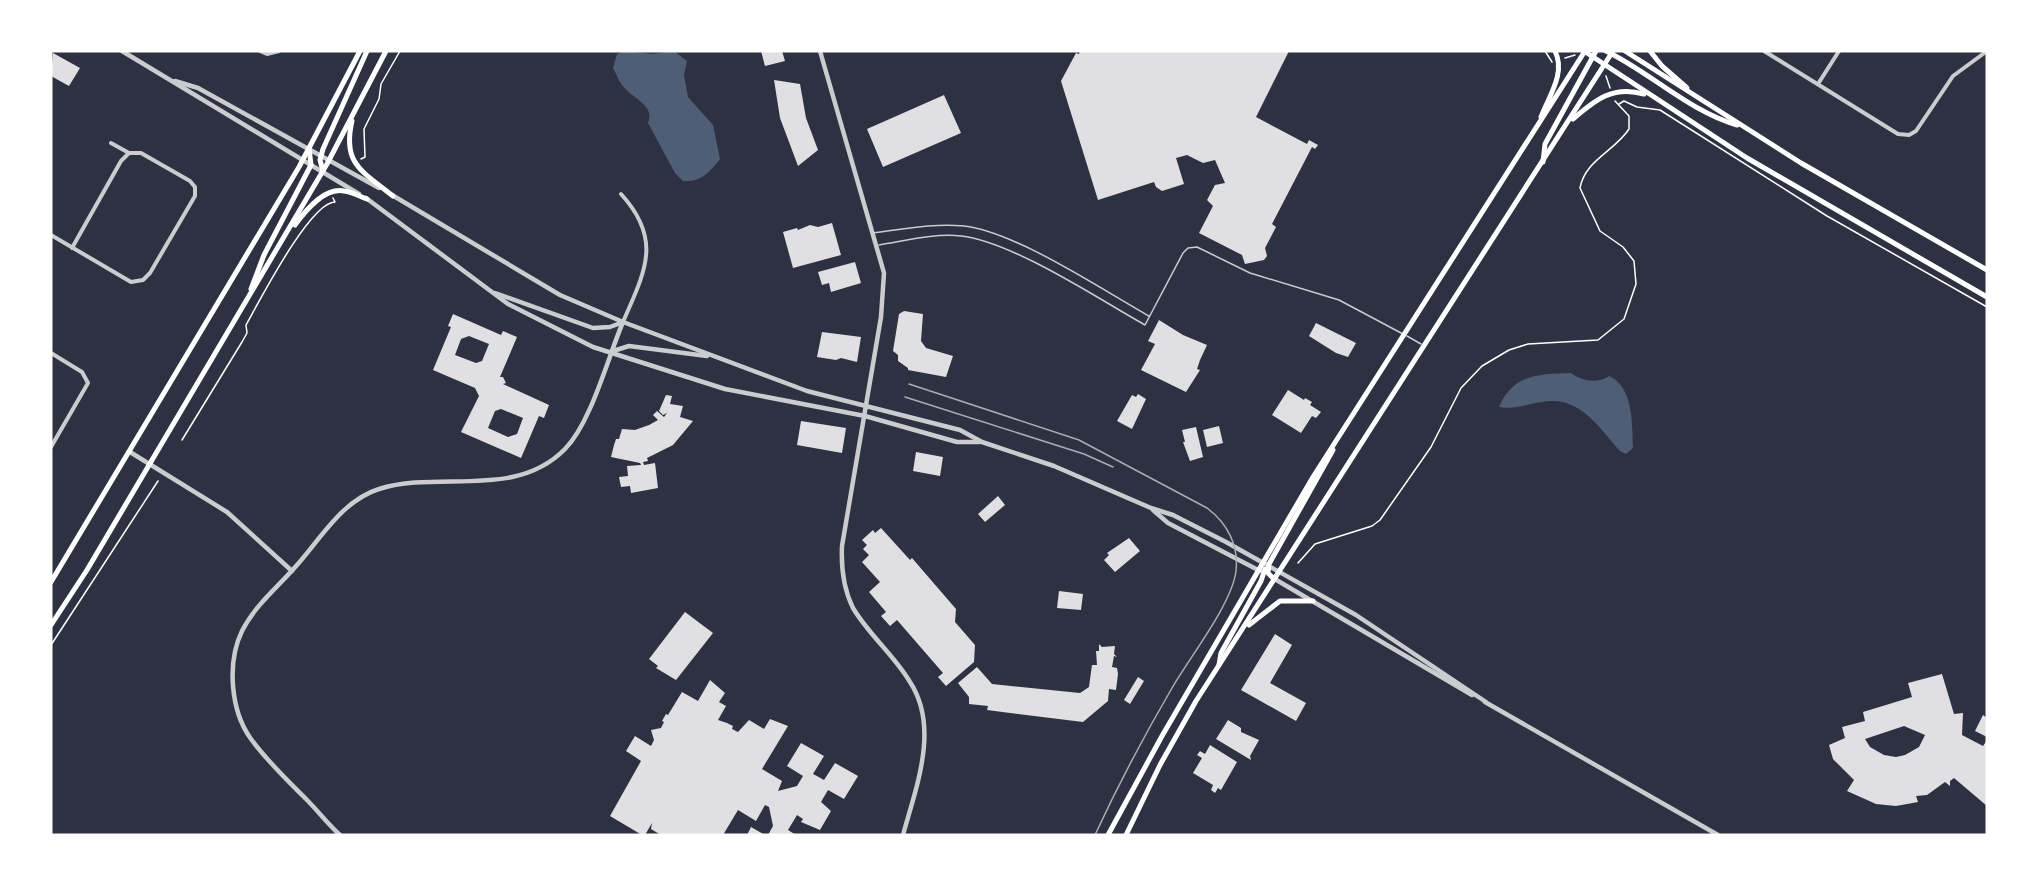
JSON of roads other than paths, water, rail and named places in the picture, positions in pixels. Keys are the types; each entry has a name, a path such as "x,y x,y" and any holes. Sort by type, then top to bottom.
{"main road":[{"path":"51,582 309,148 360,51"},
{"path":"323,171 321,154 366,51"},
{"path":"51,625 150,464 323,171 386,51"},
{"path":"1538,126 1559,72 1559,60 1555,51"},
{"path":"1218,667 1221,653 1262,572 1263,561 1350,418 1585,51 1595,54 1605,65 1653,97 1805,193 1987,297"},
{"path":"1625,51 1854,195 1987,270"},
{"path":"1650,51 1662,66 1695,96"},
{"path":"1126,835 1160,765 1218,667 1244,630 1274,579 1605,65 1609,52 1698,108 1720,120 1745,127"},
{"path":"1542,164 1545,144 1595,54"},
{"path":"1567,124 1604,95 1623,91 1653,97"},
{"path":"353,114 347,141 348,150 355,162 393,196"},
{"path":"244,304 264,255 311,165 309,148"},
{"path":"276,250 301,217 317,201 330,193 342,190 367,199"},
{"path":"1274,579 1268,573 1269,564 1303,509 1350,418"},
{"path":"1108,835 1167,726 1262,572"},
{"path":"1244,630 1280,601 1313,601"}],"street":[{"path":"122,51 323,171 367,199 487,290 575,339 724,389 865,416 957,442 982,442"},
{"path":"260,51 271,54 279,51"},
{"path":"820,51 878,246 884,288 867,405 842,546 842,572 853,608 912,684 921,711 926,748 903,835"},
{"path":"1764,51 1898,134 1909,135 1919,128 1953,76 1987,51"},
{"path":"1818,84 1839,51"},
{"path":"175,81 198,88 330,159 560,295 624,322 807,391 960,430 982,442 1054,466 1151,508 1173,514 1280,570 1356,615 1486,702"},
{"path":"51,236 126,280 139,282 150,273 196,191 190,181 141,153 129,153 111,143"},
{"path":"72,248 123,158 129,153"},
{"path":"340,835 250,738 242,723 232,684 233,655 243,630 264,601 346,508 364,494 399,484 517,478 545,464 566,449 592,401 644,269 647,243 644,226 621,194"},
{"path":"487,290 593,328 610,327 624,322"},
{"path":"610,352 629,346 718,358"},
{"path":"51,353 82,372 88,383 51,447"},
{"path":"130,452 227,512 292,571"},
{"path":"1151,508 1168,523 1262,572 1718,835"}],"lane":[{"path":"873,233 932,225 984,230 1016,243 1150,316"},
{"path":"878,246 943,236 959,236 987,241 1049,271 1145,325 1183,254 1188,248 1197,247 1250,273 1339,300 1425,346"}],"water":[{"path":"624,51 653,54 674,51 687,61 684,75 688,97 713,125 720,159 704,176 695,180 683,181 675,173 648,123 649,111 626,90 613,68 617,54"},
{"path":"1571,373 1590,380 1600,380 1609,376 1623,389 1630,408 1633,448 1626,454 1620,451 1590,417 1572,405 1550,401 1499,407 1505,396 1519,382 1538,375"}],"tram line":[{"path":"909,384 1079,440 1207,508 1230,535 1236,552 1236,571 1227,599 1151,724 1095,835"},
{"path":"905,397 1084,454 1113,467"}]}
